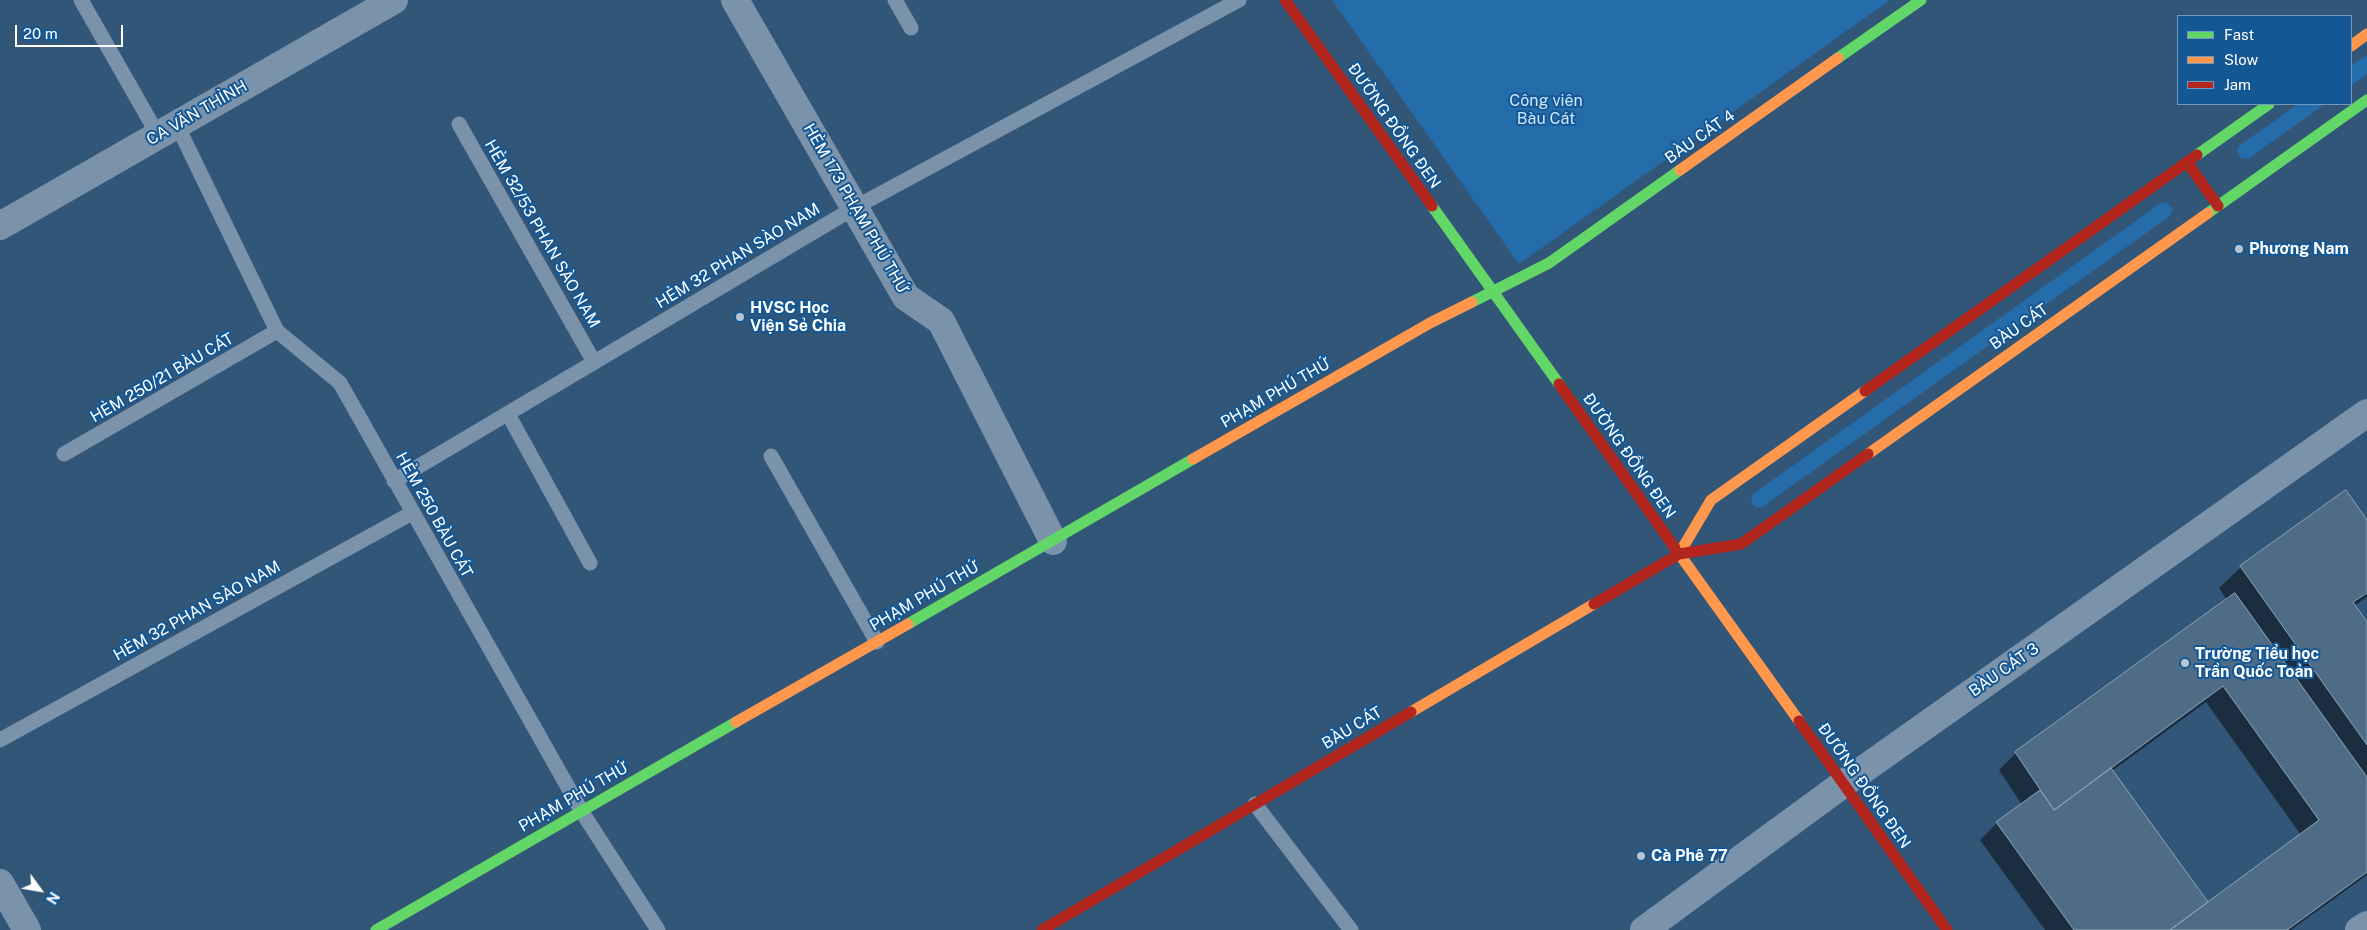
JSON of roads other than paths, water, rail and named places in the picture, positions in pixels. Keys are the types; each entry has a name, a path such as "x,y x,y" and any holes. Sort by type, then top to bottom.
{"street":[{"name":"CA VĂN THỈNH","path":"0,226 394,0"},
{"name":"HẺM 173 PHẠM PHÚ THỨ","path":"735,0 906,297 941,321 1053,541"},
{"name":"ĐƯỜNG ĐỒNG ĐEN","path":"1285,0 1947,930"},
{"name":"BÀU CÁT 4","path":"1492,292 1549,263 1921,0"},
{"path":"2352,45 2367,34"},
{"name":"BÀU CÁT","path":"1042,930 1679,554 1741,544 2367,100"},
{"name":"BÀU CÁT","path":"1679,554 1711,500 2268,105"},
{"path":"2187,162 2218,206"},
{"name":"PHẠM PHÚ THỨ","path":"376,930 1421,328 1492,292"},
{"name":"BÀU CÁT 3","path":"1645,930 1843,784 2367,413"},
{"path":"0,883 27,930"},
{"path":"2359,930 2367,925"}],"lane":[{"name":"HẺM 250 BÀU CÁT","path":"81,0 167,130 277,331 340,383 582,812 658,930"},
{"path":"895,0 911,28"},
{"name":"HẺM 32 PHAN SÀO NAM","path":"394,481 854,208 1239,0"},
{"name":"HẺM 32/53 PHAN SÀO NAM","path":"459,124 594,362"},
{"name":"HẺM 250/21 BÀU CÁT","path":"64,454 277,331"},
{"path":"508,414 590,562"},
{"path":"771,456 877,642"},
{"name":"HẺM 32 PHAN SÀO NAM","path":"0,740 412,513"},
{"path":"1255,804 1351,930"}],"place":[{"name":"Phương Nam","path":"2239,249"},
{"name":"HVSC Học Viện Sẻ Chia","path":"740,317"},
{"name":"Trường Tiểu học Trần Quốc Toản","path":"2185,663"},
{"name":"Cà Phê 77","path":"1641,856"}],"park label":[{"name":"Công viên Bàu Cát","path":"1546,110"}]}
